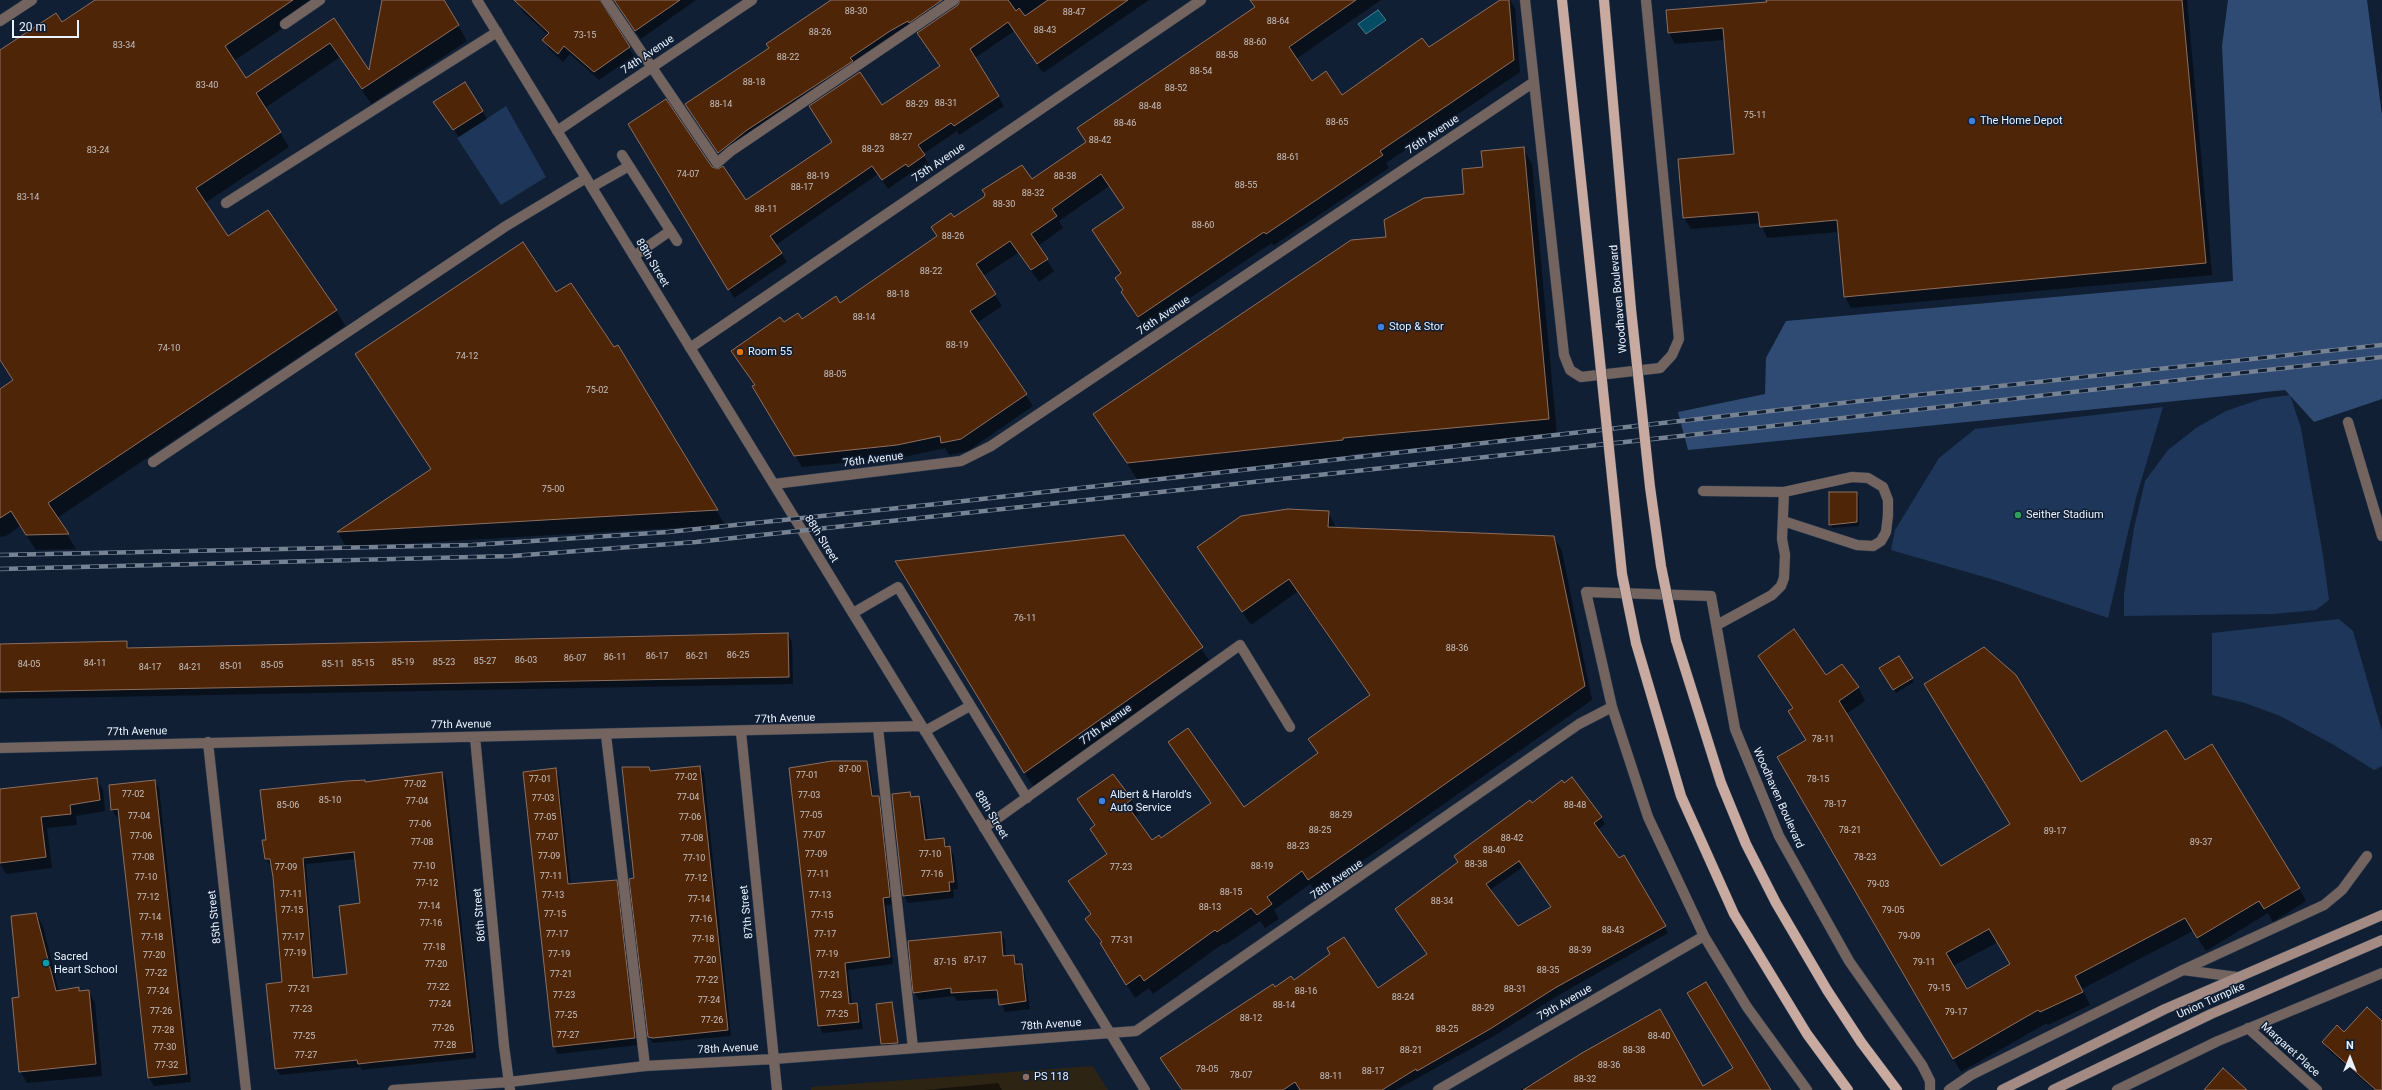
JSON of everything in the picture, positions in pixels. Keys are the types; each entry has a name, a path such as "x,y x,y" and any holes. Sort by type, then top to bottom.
{"main road":[{"path":"1562,0 1622,574 1636,643 1681,796 1734,914 1807,1034 1848,1090"},
{"name":"Woodhaven Boulevard","path":"1604,0 1631,309 1650,487 1661,566 1676,640 1721,783 1746,844 1776,903 1827,990 1861,1042 1897,1090"},
{"name":"Union Turnpike","path":"2002,1090 2136,1022 2382,915"},
{"name":"Union Turnpike","path":"2054,1090 2211,1014 2382,940"}],"street":[{"path":"0,21 32,0"},
{"path":"285,24 320,0"},
{"name":"88th Street","path":"477,0 1145,1090"},
{"path":"606,0 717,163 738,146 954,0"},
{"name":"74th Avenue","path":"557,131 752,0"},
{"name":"75th Avenue","path":"690,348 1202,0"},
{"path":"1525,0 1564,355 1570,370 1581,377 1660,368 1672,355 1679,339 1646,0"},
{"path":"226,203 497,32"},
{"name":"76th Avenue","path":"774,484 961,461 991,446 1534,82"},
{"path":"622,155 677,241"},
{"path":"153,462 506,226 589,183 629,166"},
{"path":"634,256 670,231"},
{"path":"2348,422 2382,536"},
{"path":"1703,491 1784,492 1852,477 1868,478 1883,487 1888,500 1886,532 1881,541 1873,546 1857,545 1784,521"},
{"path":"1717,626 1772,595 1781,586 1784,578 1784,492"},
{"path":"853,613 898,588 1027,798"},
{"name":"Woodhaven Boulevard","path":"1806,1090 1747,1007 1704,936 1648,816 1612,707 1586,592 1711,596 1735,729 1779,836 1849,961 1922,1065 1930,1081 1930,1090"},
{"name":"77th Avenue","path":"984,828 1240,645 1290,727"},
{"path":"924,729 970,706"},
{"name":"78th Avenue","path":"393,1090 510,1086 644,1066 774,1059 1136,1032 1579,724 1612,707"},
{"path":"878,728 913,1048"},
{"name":"77th Avenue","path":"0,748 208,742 606,735 878,728 924,729"},
{"name":"87th Street","path":"741,732 777,1090"},
{"path":"606,735 644,1066"},
{"name":"86th Street","path":"475,737 510,1086"},
{"name":"85th Street","path":"208,742 246,1090"},
{"path":"1950,1090 1970,1075 2183,970 2324,905 2342,890 2366,856"},
{"name":"79th Avenue","path":"1438,1090 1704,936"},
{"name":"Union Turnpike","path":"2183,970 2237,977"},
{"path":"2117,1090 2248,1028 2382,973"},
{"name":"Margaret Place","path":"2248,1028 2317,1090"}],"shaded area":[{"path":"2228,0 2367,0 2382,115 2382,399 2314,422 2285,390 1688,450 1678,412 1765,394 1766,358 1786,321 2233,281 2222,46"},
{"path":"1378,10 1386,20 1366,34 1358,24"},
{"path":"506,106 546,177 501,205 457,138"},
{"path":"2290,395 2301,428 2323,555 2329,600 2316,610 2274,614 2124,616 2124,594 2134,528 2145,481 2168,450 2196,428 2226,411 2261,399"},
{"name":"Seither Stadium","path":"2163,407 2136,498 2108,618 1998,581 1891,550 1895,530 1939,458 1975,429"},
{"path":"2339,619 2353,631 2382,731 2382,766 2374,770 2334,745 2280,716 2245,703 2212,695 2212,633"},
{"name":"PS 118","path":"1093,1066 1108,1090 811,1090 811,1087"}],"building":[{"path":"95,0 293,0 225,46 246,78 334,18 369,70 382,0 444,0 459,25 362,89 330,43 256,93 281,132 196,188 228,236 268,210 337,310 48,503 69,534 26,535 11,511 0,518 0,389 13,380 0,360 0,50 56,13 62,22"},
{"path":"514,0 600,0 630,47 594,72 564,46 558,54 542,40 549,33"},
{"path":"614,0 680,0 635,31"},
{"path":"831,0 942,0 909,23 908,21 890,31 850,58 853,61 747,130 718,153 685,104 769,48 766,44"},
{"path":"960,0 1008,0 1016,11 1019,8 1025,16 1048,0 1128,0 1037,64 1008,22 970,49 999,96 954,126 951,123 918,145 925,155 908,167 906,164 882,180 872,166 770,236 782,253 728,290 628,124 666,99 712,167 718,169 723,166 746,200 832,142 809,106 860,72 882,105 940,66 917,33 958,5"},
{"path":"1250,0 1356,0 1289,47 1312,81 1326,71 1342,95 1422,38 1429,47 1500,0 1509,0 1514,60 1380,151 1383,155 1266,234 1264,232 1138,317 1121,292 1123,290 1115,278 1121,273 1092,230 1124,208 1101,174 1052,209 1057,216 1031,234 1048,259 1031,270 1010,241 976,264 996,294 970,311 1027,394 961,439 941,443 940,436 897,445 794,456 752,386 755,385 731,351 780,317 784,322 798,313 802,319 836,296 840,303 937,236 931,227 951,213 954,217 984,197 985,194 982,190 1022,165 1032,179 1086,142 1077,128 1255,7"},
{"name":"The Home Depot","path":"1766,0 2182,0 2206,263 1844,297 1837,220 1760,227 1758,212 1683,218 1678,159 1734,154 1723,28 1668,33 1666,10 1767,2"},
{"path":"465,82 483,111 453,130 433,102"},
{"name":"Stop & Stor","path":"1524,147 1549,419 1343,438 1343,440 1127,463 1093,414 1351,240 1386,237 1384,220 1424,198 1464,194 1462,169 1483,167 1481,151"},
{"path":"523,242 556,292 571,283 614,347 618,345 718,510 337,532 431,469 355,354"},
{"path":"1829,492 1857,492 1857,522 1829,525"},
{"path":"1288,509 1329,511 1328,527 1554,536 1585,686 1308,880 1302,871 1267,897 1272,904 1257,915 1251,908 1217,932 1215,930 1144,981 1140,975 1126,985 1100,943 1102,942 1085,919 1091,914 1068,881 1107,854 1090,829 1095,825 1077,799 1113,774 1132,799 1126,804 1152,840 1159,835 1161,838 1211,803 1168,742 1188,728 1244,807 1318,753 1308,739 1370,695 1289,579 1242,612 1197,547 1241,516"},
{"path":"1124,535 1203,647 1024,773 895,561"},
{"path":"1794,629 1826,675 1842,664 1859,687 1839,701 1941,866 2010,824 1924,684 1984,647 2016,675 2081,782 2166,730 2185,760 2212,744 2300,888 2264,909 2259,901 2197,938 2185,918 2075,976 2083,992 2040,1012 2038,1010 1953,1059 1777,757 1806,740 1788,711 1793,708 1758,656","holes":["1989,929 2010,964 1967,989 1946,953"]},
{"path":"788,633 789,677 0,692 0,644 127,641 127,648"},
{"path":"1899,656 1913,678 1893,690 1879,668"},
{"path":"832,761 867,761 872,796 879,796 890,897 883,898 890,957 845,963 849,1004 857,1003 859,1022 818,1026 789,768"},
{"path":"700,766 728,1030 653,1038 648,1037 629,879 634,878 622,767 649,767 650,771"},
{"path":"556,768 568,884 617,880 635,1038 553,1047 523,772"},
{"path":"442,772 473,1052 358,1064 357,1060 275,1069 266,984 282,982 273,877 270,859 265,859 262,840 266,840 260,790 347,781 365,780 365,782","holes":["354,852 360,903 339,906 347,974 313,978 303,858"]},
{"path":"1572,777 1602,817 1594,823 1619,858 1624,855 1666,926 1555,988 1490,1029 1417,1071 1416,1069 1382,1090 1300,1090 1295,1082 1283,1090 1182,1090 1160,1058 1273,984 1275,987 1291,976 1294,980 1330,954 1327,948 1344,937 1378,988 1427,954 1395,909 1458,862 1454,856 1530,800 1532,803 1562,780 1564,783","holes":["1519,861 1551,907 1518,926 1486,884"]},
{"path":"97,778 100,800 70,805 71,814 41,817 46,857 0,863 0,789"},
{"path":"155,780 187,1074 148,1078 118,809 111,810 109,785"},
{"path":"910,792 911,797 919,796 925,840 944,838 945,847 950,846 954,882 949,882 950,891 903,896 892,794"},
{"name":"Sacred Heart School","path":"36,913 56,991 79,987 79,991 89,990 96,1064 19,1072 12,998 19,997 11,916"},
{"path":"1001,932 1003,956 1014,955 1015,964 1022,964 1026,1001 999,1005 997,990 951,993 951,988 913,993 908,941"},
{"path":"1706,982 1771,1090 1523,1090 1582,1053 1660,1009 1703,1086 1733,1068 1687,993"},
{"path":"892,1002 898,1043 881,1044 876,1004"},
{"path":"2367,1007 2382,1021 2382,1090 2376,1090 2322,1042 2337,1025 2344,1032"},
{"path":"2223,1068 2247,1090 2204,1090"}],"railway":[{"path":"0,555 472,545 668,532 937,504 1833,404 2382,345"},
{"path":"0,569 512,556 696,542 1755,428 2382,357"}],"place":[{"name":"The Home Depot","path":"1972,121"},
{"name":"Stop & Stor","path":"1381,327"},
{"name":"Room 55","path":"740,352"},
{"name":"Seither Stadium","path":"2018,515"},
{"name":"Albert & Harold’s Auto Service","path":"1102,801"},
{"name":"Sacred Heart School","path":"46,963"},
{"name":"PS 118","path":"1026,1077"}]}
